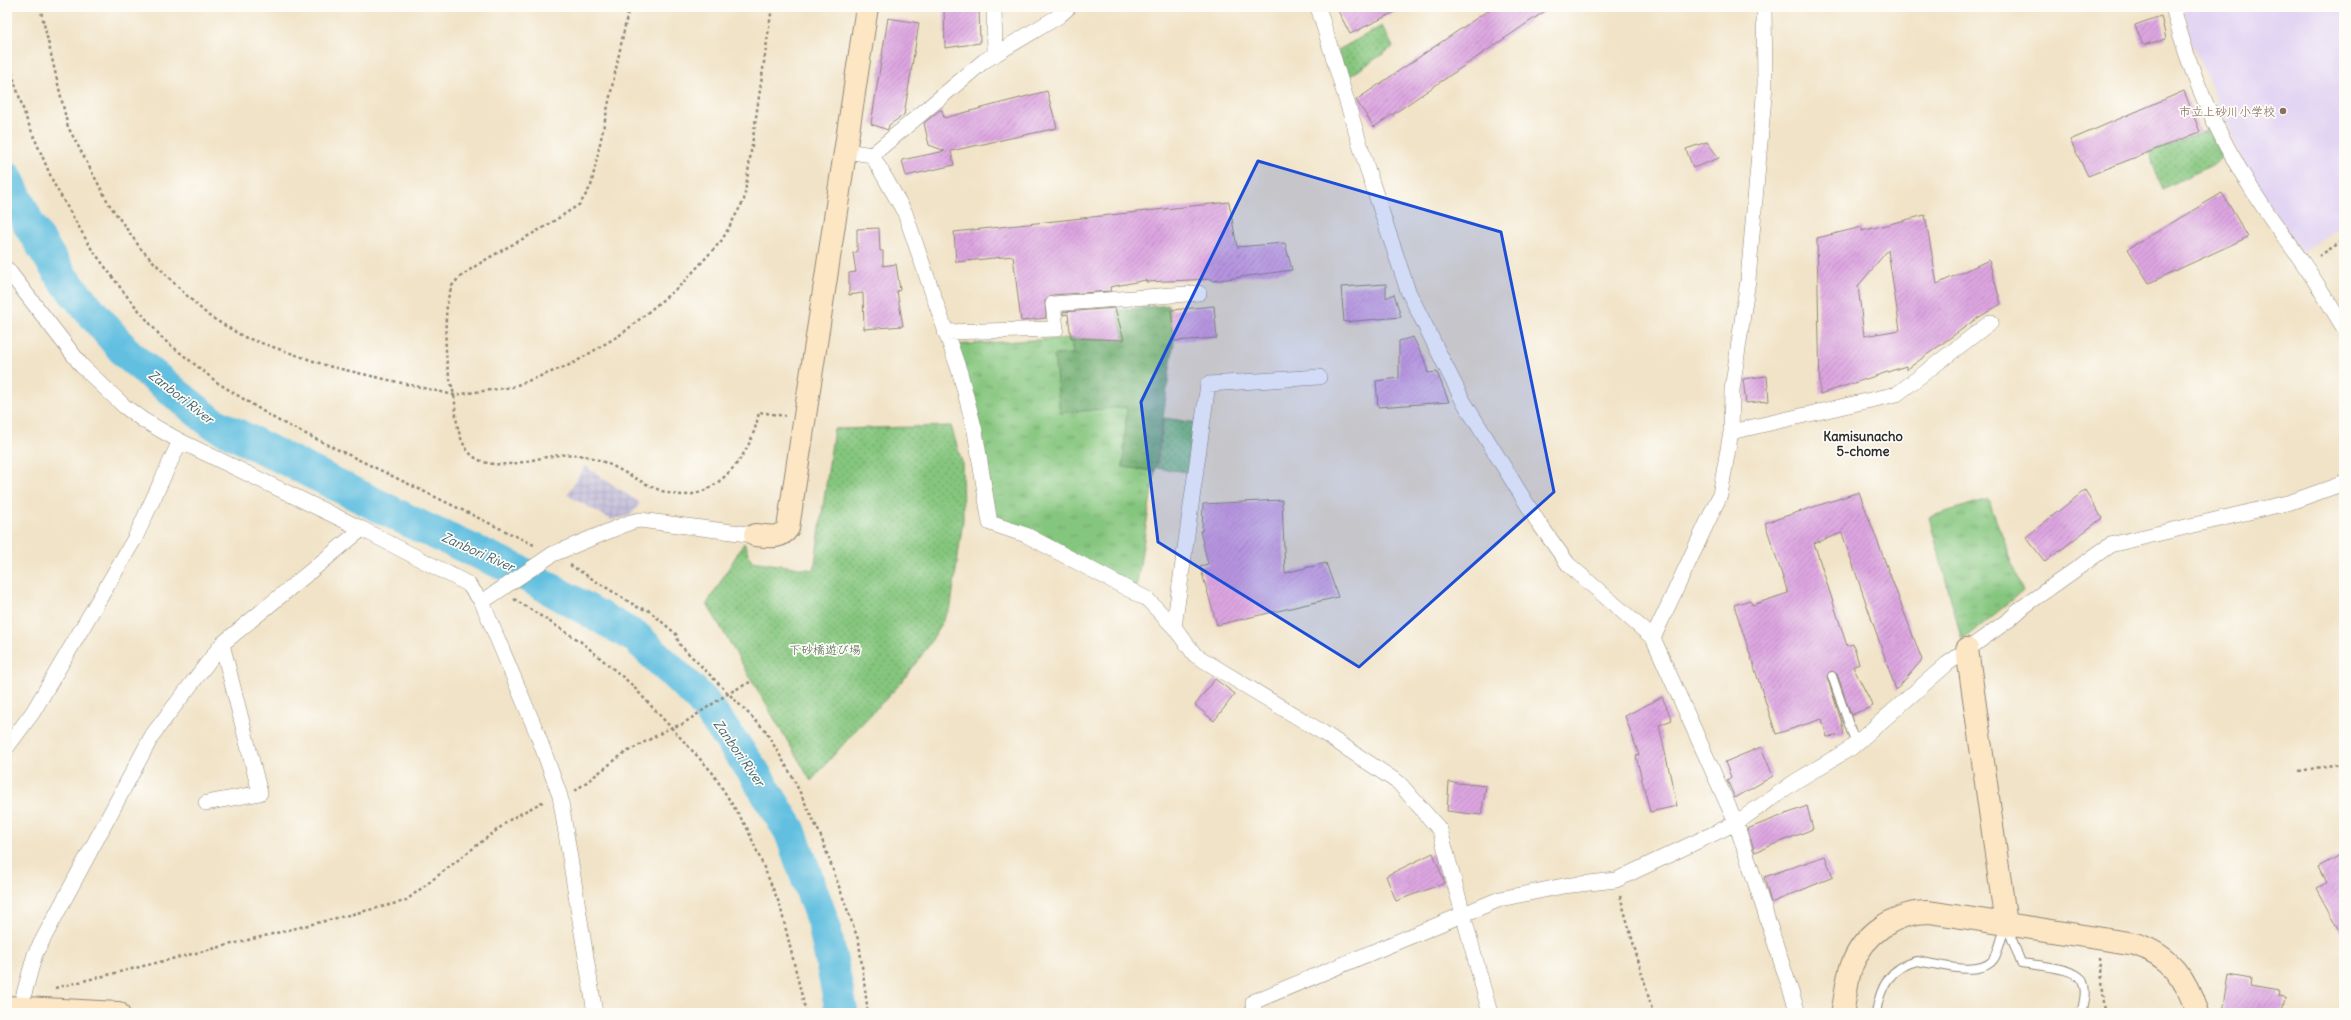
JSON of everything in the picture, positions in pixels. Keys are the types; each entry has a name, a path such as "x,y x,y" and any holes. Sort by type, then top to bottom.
{"street":[{"path":"482,602 507,593 543,554 640,520 777,537 784,534 788,528 867,7"},
{"path":"994,7 995,55"},
{"path":"846,151 872,154 956,84 995,55 1059,16 1069,7"},
{"path":"1318,7 1368,171 1408,291 1462,399 1538,522 1568,564 1653,638 1736,823 1798,1013"},
{"path":"1653,638 1720,495 1731,432 1732,390 1748,280 1765,85 1764,7"},
{"path":"2173,7 2180,34 2197,82 2214,121 2252,190 2305,265 2344,328"},
{"path":"872,154 905,213 960,373 975,431 990,523 1026,535 1147,599 1174,627 1195,655 1322,732 1399,783 1440,830 1490,1013"},
{"path":"7,270 82,366 100,385 143,420 180,441 362,529 468,584 482,602 537,733 560,796 595,1013"},
{"path":"945,332 1056,329 1053,304 1200,294"},
{"path":"1731,432 1896,394 1991,322"},
{"path":"1174,627 1208,384 1319,377"},
{"path":"7,747 33,712 135,538 180,441"},
{"path":"1254,1013 1253,1002 1511,896 1563,886 1616,880 1736,823 1796,781 1856,744 1967,648 2110,545 2291,502 2344,483"},
{"path":"118,1013 16,1009 35,954 153,734 222,644 362,529"},
{"path":"206,803 260,793 222,644"},
{"path":"1967,648 2006,924"},
{"path":"1842,1013 1849,975 1855,958 1866,942 1888,923 1908,915 1929,912 2147,948 2164,958 2182,977 2192,994 2197,1013"}],"lane":[{"path":"1832,676 1856,744"},
{"path":"1876,1013 1881,989 1888,978 1910,962 1917,960 1976,970 1987,967 1995,957 2006,924"},
{"path":"2006,924 2021,963 2074,972 2082,979 2085,995 2082,1010 2079,1013"}],"path":[{"path":"40,7 68,127 109,204 141,249 183,292 209,316 244,337 328,366 454,395 512,387 572,364 623,333 683,283 722,240 744,200 772,7"},
{"path":"629,7 591,186 580,204 468,271 452,285 447,306 447,368 454,395 456,422 465,448 482,462 502,465 577,454 598,460 657,490 678,495 699,494 719,482 738,465 755,430 758,412 771,414"},
{"path":"7,49 13,77 26,118 54,184 91,248 126,295 163,339 218,383 278,420 543,554"},
{"path":"2305,265 2344,240"},
{"path":"565,562 639,608 648,610 676,634 679,644 766,730 820,834 859,942 868,1013"},
{"path":"507,593 580,641 630,683 712,772 747,828 780,905 806,1013"},
{"path":"571,793 623,754 672,727 681,725 724,696 752,681"},
{"path":"2299,771 2344,763"},
{"path":"53,989 405,901 511,819 550,798"},
{"path":"1616,880 1653,1013"}],"highlighted area":[{"path":"1258,161 1501,232 1554,492 1359,667 1158,542 1141,402"}],"shaded area":[{"name":"市立上砂川小学校","path":"2183,7 2344,7 2344,225 2303,252 2251,178 2192,44"},
{"path":"585,466 640,503 631,515 612,520 567,495"}],"green space":[{"path":"1382,26 1393,47 1347,78 1338,50"},
{"path":"2209,130 2222,157 2212,165 2162,189 2149,152"},
{"path":"1169,305 1174,341 1155,471 1123,467 1127,407 1060,413 1054,355 1073,354 1071,338 1124,340 1116,310"},
{"path":"1071,338 1073,354 1054,355 1127,407 1123,467 1155,471 1136,589 995,522 950,345"},
{"path":"1164,418 1196,423 1189,472 1157,468"},
{"name":"下砂橋遊び場","path":"951,426 962,462 963,520 951,606 929,645 902,682 854,732 811,781 707,604 744,543 751,561 814,570 834,429"},
{"path":"1988,499 2023,591 1962,641 1929,517"}],"building":[{"path":"944,7 979,7 980,43 945,48"},
{"path":"1336,7 1405,7 1350,34"},
{"path":"1493,7 1551,7 1374,127 1356,100"},
{"path":"2161,16 2166,39 2143,45 2135,25"},
{"path":"888,18 919,23 904,115 889,125 888,130 871,124"},
{"path":"1047,91 1057,128 951,151 954,165 906,176 902,160 945,151 929,145 924,123 940,110 942,110 944,118"},
{"path":"2184,91 2200,132 2088,176 2070,140"},
{"path":"1707,142 1719,158 1693,168 1686,149"},
{"path":"2222,193 2248,237 2149,283 2128,249"},
{"path":"1229,202 1237,247 1285,243 1292,270 1212,281 1212,279 1146,282 1146,280 1110,287 1111,291 1052,295 1045,301 1046,318 1021,321 1013,256 956,262 954,232"},
{"path":"1925,215 1937,284 1989,260 2001,304 1976,319 1906,370 1906,366 1820,394 1817,238 1862,227 1862,231","holes":["1888,250 1900,330 1864,336 1858,286"]},
{"path":"879,228 880,251 883,251 883,266 896,264 900,290 897,291 903,326 864,329 863,293 849,295 849,273 856,272 853,253 857,252 857,229"},
{"path":"1386,284 1386,298 1394,294 1401,317 1344,322 1341,287"},
{"path":"1214,306 1217,338 1174,341 1171,310"},
{"path":"1115,308 1124,340 1071,338 1068,314 1063,315 1063,312"},
{"path":"1413,337 1424,359 1428,373 1437,372 1449,402 1378,407 1376,381 1399,378 1399,341"},
{"path":"1767,376 1769,401 1746,403 1743,379"},
{"path":"2085,490 2102,518 2045,562 2026,537"},
{"path":"1859,492 1922,660 1896,690 1842,533 1814,543 1847,646 1853,644 1859,664 1853,667 1873,706 1851,715 1837,674 1831,671 1827,677 1841,720 1844,735 1827,737 1822,719 1776,734 1734,605 1750,600 1752,605 1788,593 1765,523"},
{"path":"1282,500 1285,573 1326,563 1338,597 1217,625 1200,566 1208,564 1200,531 1202,531 1203,504"},
{"path":"1215,679 1235,694 1214,721 1195,705"},
{"path":"1662,697 1672,720 1659,725 1677,806 1650,812 1636,756 1639,755 1625,716"},
{"path":"1761,747 1773,776 1735,798 1727,780 1731,777 1725,762"},
{"path":"1449,782 1486,786 1481,815 1447,811"},
{"path":"1807,806 1813,829 1755,852 1747,829"},
{"path":"1433,853 1445,883 1396,901 1386,876"},
{"path":"2344,853 2344,938 2317,888 2326,883 2318,867"},
{"path":"1825,856 1833,877 1771,903 1764,877"},
{"path":"2228,975 2251,979 2250,986 2279,991 2278,995 2285,996 2282,1013 2222,1013"}],"waterway":[{"name":"Zanbori River","path":"7,178 28,223 63,279 128,355 211,422 423,528 517,570 637,638 701,699 753,771 790,831 824,925 842,1013"}],"place":[{"name":"市立上砂川小学校","path":"2283,111"}],"district":[{"name":"Kamisunacho 5-chome","path":"1863,444"}]}
